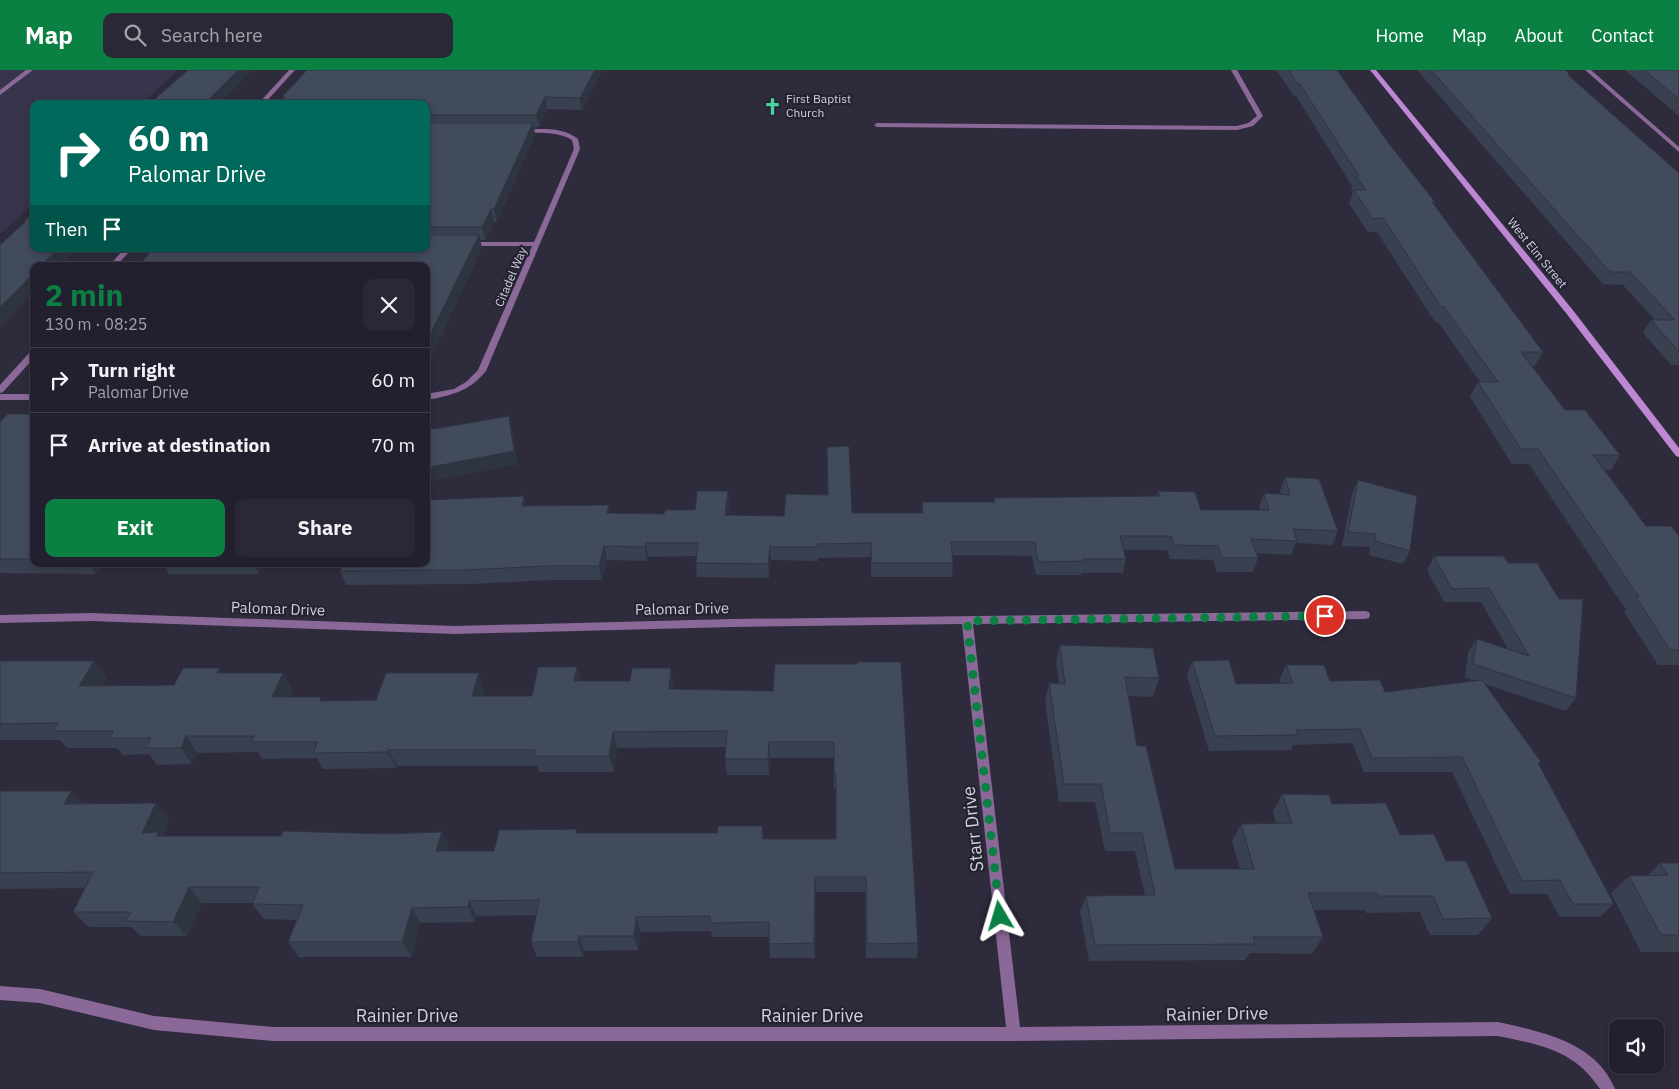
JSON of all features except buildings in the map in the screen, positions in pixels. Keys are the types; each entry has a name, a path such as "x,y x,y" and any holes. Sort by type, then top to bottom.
{"street":[{"path":"2,91 30,70"},
{"path":"265,100 292,70"},
{"path":"877,125 1237,128 1249,126 1256,123 1260,116 1234,70"},
{"name":"West Elm Street","path":"1373,70 1569,311 1679,454"},
{"path":"1588,70 1679,150"},
{"name":"Citadel Way","path":"430,397 451,394 469,386 482,371 577,148 575,139 567,133 513,131"},
{"path":"463,244 537,244"},
{"path":"116,262 125,252"},
{"path":"0,390 30,357"},
{"path":"0,397 30,397"},
{"name":"Palomar Drive","path":"0,619 91,617 455,630 733,623 1364,615"},
{"name":"Starr Drive","path":"967,621 1014,1034"},
{"name":"Rainier Drive","path":"0,993 40,996 154,1023 273,1034 1014,1034 1498,1030 1554,1042 1580,1057 1603,1080 1608,1089"}],"shaded area":[{"path":"0,70 178,70 145,100 30,100 30,207 0,234"}],"place":[{"name":"First Baptist Church","path":"772,106"}],"route":[{"path":"1000,916 967,621 1325,616"}]}
